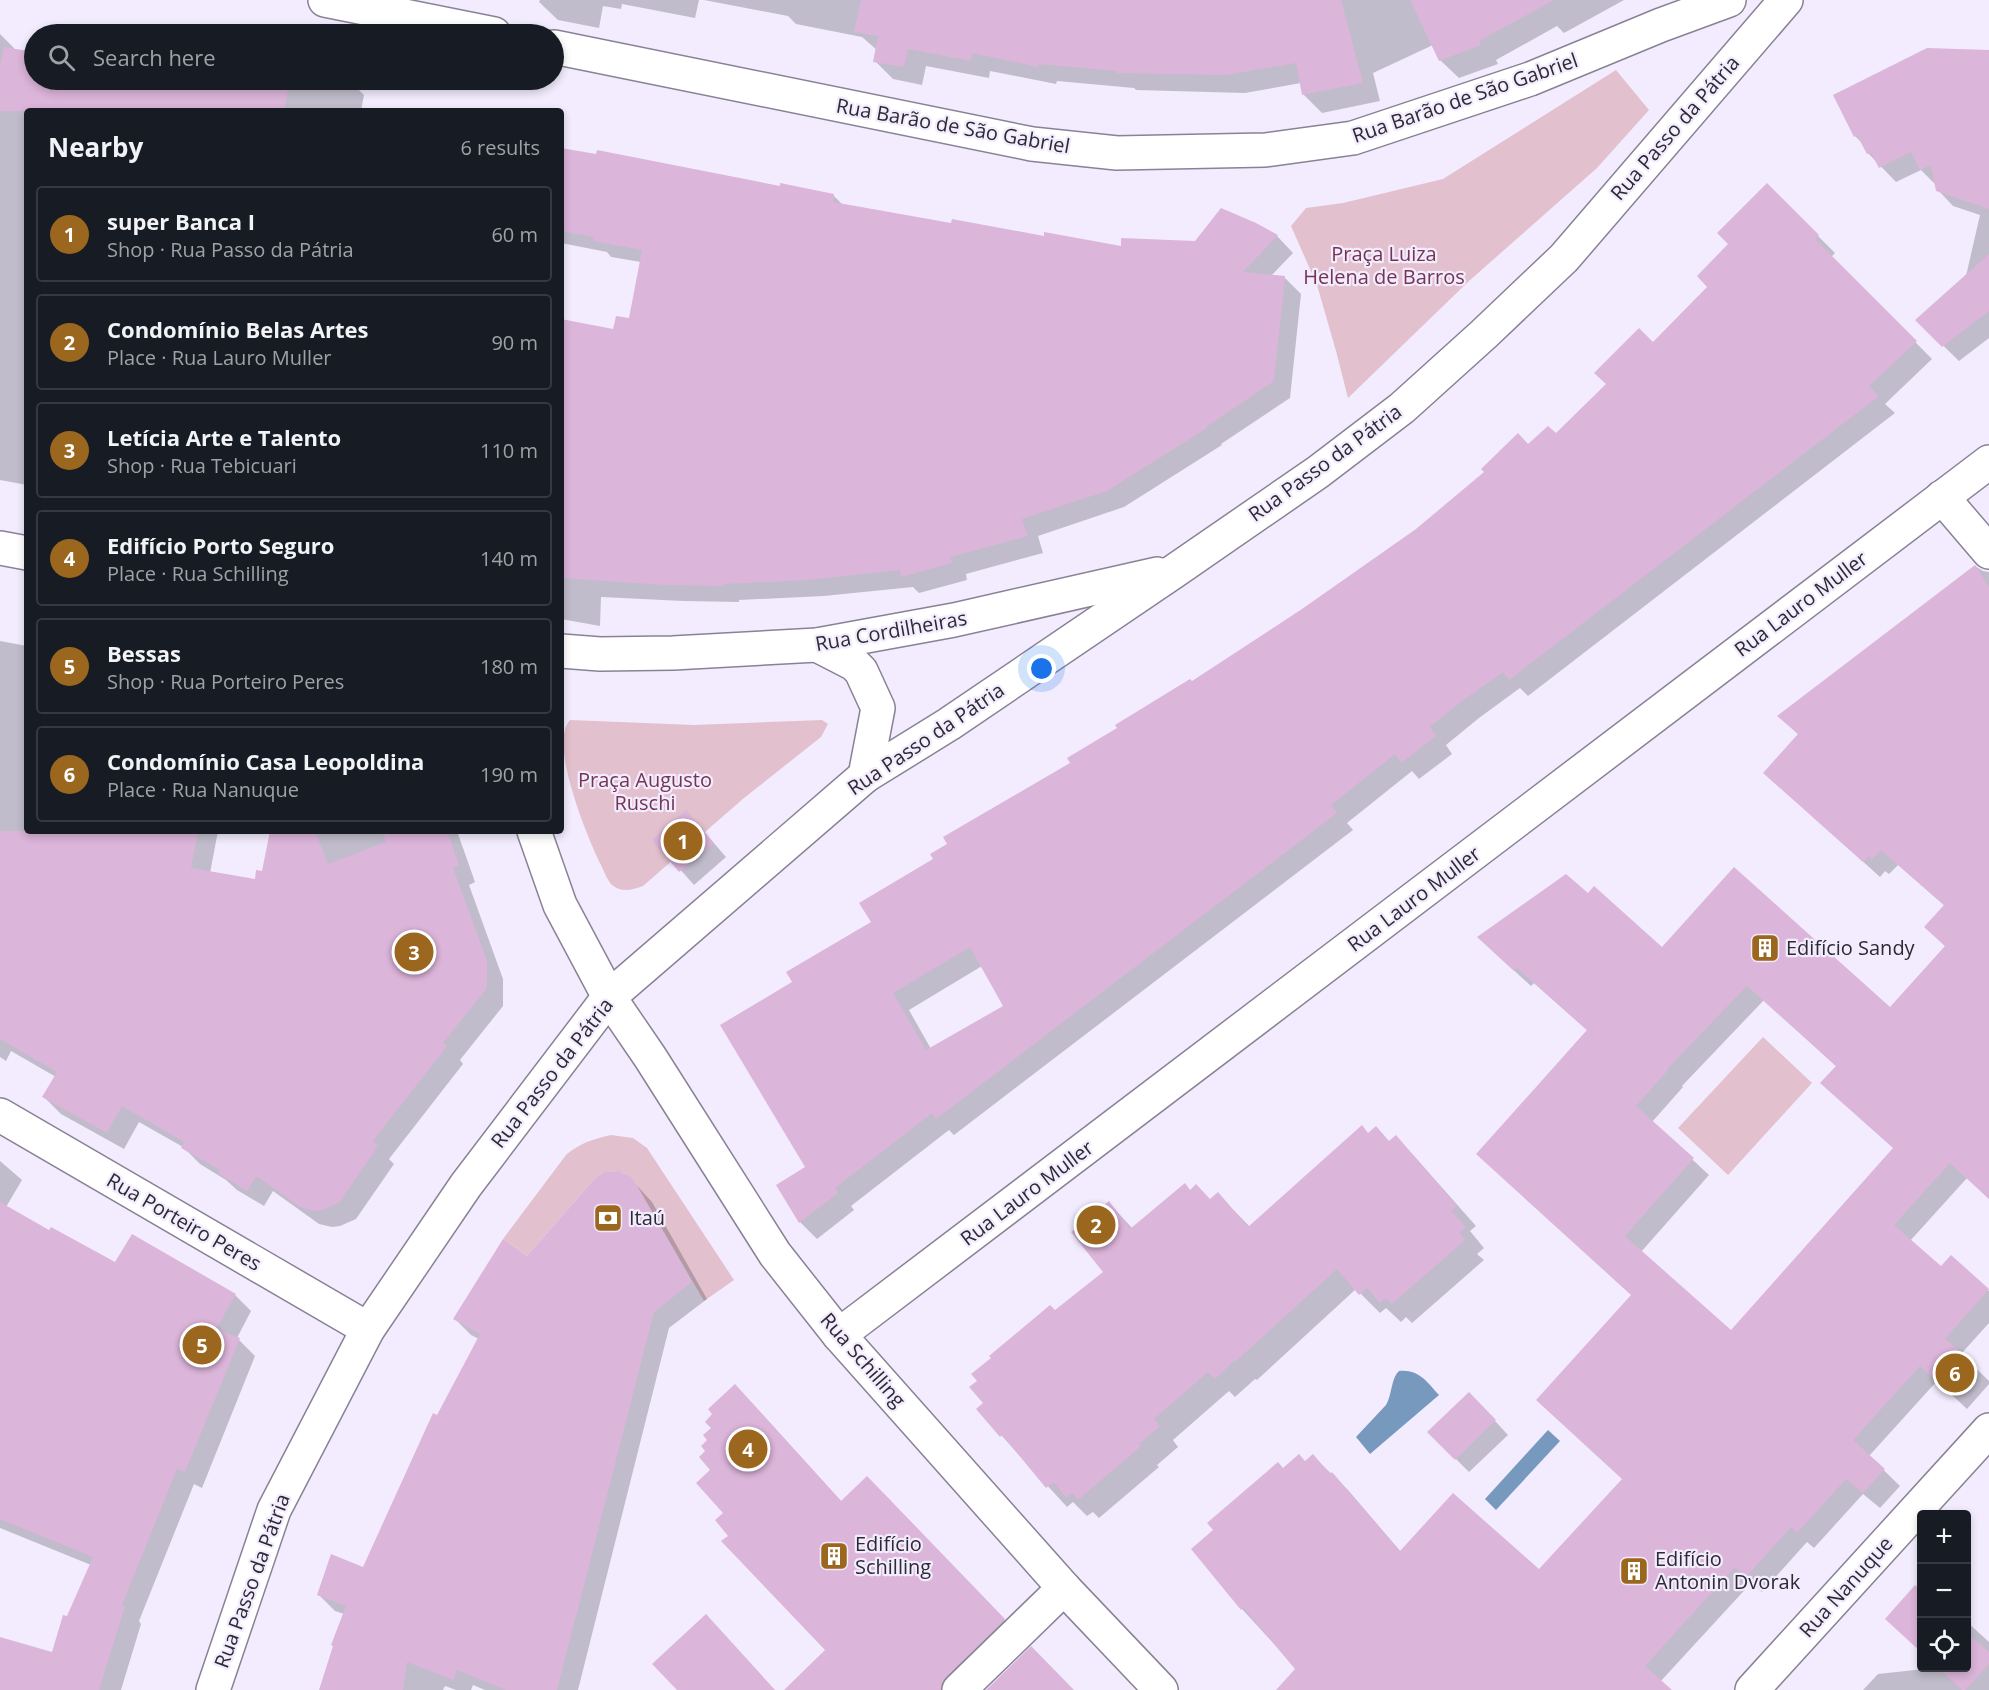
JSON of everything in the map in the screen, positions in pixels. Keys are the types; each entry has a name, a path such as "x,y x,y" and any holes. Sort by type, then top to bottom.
{"street":[{"path":"325,0 444,24"},
{"name":"Rua Barão de São Gabriel","path":"564,49 1032,144 1117,153 1265,150 1353,138 1530,80 1661,25 1729,0"},
{"name":"Rua Passo da Pátria","path":"213,1690 274,1510 368,1329 466,1185 609,997 866,776 950,724 1176,570 1318,472 1402,408 1564,258 1786,0"},
{"name":"Rua Lauro Muller","path":"839,1335 1989,462"},
{"path":"1942,497 1989,552"},
{"path":"0,548 24,552"},
{"name":"Rua Cordilheiras","path":"564,651 600,654 673,653 817,645 954,620 1176,570"},
{"path":"817,645 854,663 861,671 878,708 866,776"},
{"name":"Rua Cordilheiras","path":"564,672 600,654"},
{"name":"Rua Schilling","path":"535,834 560,905 609,997 650,1057 775,1254 839,1335 1064,1588 1161,1690"},
{"name":"Rua Porteiro Peres","path":"0,1115 368,1329"},
{"name":"Rua Nanuque","path":"1752,1690 1989,1430"},
{"path":"959,1690 1064,1588"}],"green space":[{"name":"Praça Luiza Helena de Barros","path":"1616,70 1649,110 1597,168 1469,281 1348,398 1317,285 1291,226 1306,208 1343,203 1443,179"},
{"name":"Praça Augusto Ruschi","path":"570,720 694,725 822,720 828,724 821,737 744,798 643,886 627,890 616,888 609,881 595,852 572,791 564,749 564,732"},
{"path":"1763,1037 1812,1083 1728,1175 1678,1128"},
{"path":"611,1135 633,1138 647,1148 734,1280 704,1301 636,1184 623,1173 607,1172 596,1177 527,1256 503,1239 566,1155 587,1142"}],"water":[{"path":"1399,1371 1417,1374 1439,1395 1370,1454 1356,1437 1386,1405 1394,1378"},
{"path":"1548,1430 1560,1441 1496,1510 1485,1499"}],"building":[{"path":"861,0 1341,0 1363,83 1302,95 1296,63 1226,75 1117,73 1117,71 1039,64 1038,67 972,53 971,61 908,49 904,67 873,62 878,36 854,32"},
{"path":"1410,0 1554,0 1479,41 1481,45 1439,61"},
{"path":"4,47 24,50 24,90 288,90 285,108 24,108 24,111 0,111 0,66"},
{"path":"1927,48 1989,50 1989,209 1936,191 1931,165 1920,170 1911,152 1879,168 1871,153 1867,154 1857,135 1854,137 1833,95"},
{"path":"564,149 596,154 597,150 780,186 780,183 834,194 833,202 951,223 952,219 1044,236 1044,232 1121,246 1121,238 1195,241 1221,208 1278,235 1243,272 1285,276 1274,381 1207,428 1107,491 1022,519 1028,536 950,557 952,563 901,577 900,570 807,580 723,584 723,586 665,585 564,578 564,320 613,329 616,316 629,318 642,250 593,241 594,237 564,232"},
{"path":"1767,183 1819,235 1815,239 1917,341 1869,386 1879,396 1509,680 1503,672 1462,701 1430,727 1436,736 1401,763 1395,754 1331,805 1337,813 936,1119 932,1113 835,1188 838,1193 799,1223 776,1185 805,1167 720,1025 792,982 786,972 871,922 859,903 933,859 930,854 947,844 943,837 1070,763 1067,758 1117,728 1115,725 1190,679 1192,681 1302,609 1416,529 1484,472 1481,469 1518,433 1528,444 1548,426 1556,433 1606,384 1594,373 1639,328 1653,342 1707,287 1697,276 1728,244 1717,233","holes":["970,947 1003,1006 926,1050 893,993"]},
{"path":"1989,254 1989,311 1942,347 1915,320"},
{"path":"1975,565 1989,587 1989,1199 1950,1163 1894,1225 1941,1266 1951,1255 1989,1289 1945,1339 1976,1365 1950,1394 1920,1366 1853,1440 1885,1469 1863,1493 1846,1479 1797,1533 1791,1527 1746,1577 1735,1567 1645,1666 1672,1690 1276,1690 1295,1669 1243,1607 1241,1610 1191,1549 1213,1530 1207,1523 1278,1462 1283,1468 1299,1454 1305,1461 1313,1454 1330,1474 1332,1472 1400,1551 1453,1493 1539,1569 1622,1479 1536,1400 1631,1295 1476,1154 1587,1030 1517,968 1514,971 1477,937 1566,874 1588,893 1594,886 1662,947 1734,867 1890,1007 1945,946 1924,927 1944,905 1881,850 1872,859 1869,856 1863,862 1763,773 1798,734 1777,716","holes":["1747,986 1836,1066 1820,1083 1893,1148 1731,1330 1625,1236 1694,1158 1636,1106 1667,1069"]},
{"path":"686,810 714,843 679,872 652,840"},
{"path":"0,831 24,831 24,834 197,834 191,868 255,879 256,870 262,871 269,834 316,834 328,864 386,842 383,834 448,834 459,865 453,868 487,961 487,988 443,1043 447,1046 373,1141 378,1146 339,1203 322,1210 314,1211 300,1207 256,1176 247,1191 218,1173 220,1170 181,1148 184,1142 122,1106 107,1133 42,1097 57,1072 0,1039"},
{"path":"1362,1125 1368,1133 1376,1126 1389,1141 1396,1135 1457,1206 1451,1211 1466,1227 1459,1233 1465,1240 1392,1304 1386,1298 1380,1303 1367,1288 1359,1295 1337,1269 1215,1379 1208,1372 1154,1419 1160,1426 1139,1444 1141,1446 1078,1500 1073,1493 1066,1498 1054,1482 1046,1488 1002,1435 1000,1437 976,1409 983,1403 969,1387 977,1381 971,1374 991,1358 989,1356 1050,1305 1055,1310 1103,1272 1071,1232 1109,1201 1130,1229 1185,1183 1190,1190 1196,1184 1210,1199 1218,1192 1248,1227"},
{"path":"618,1171 631,1177 636,1184 692,1282 654,1312 557,1690 506,1690 457,1670 453,1680 407,1662 403,1690 319,1690 333,1646 331,1645 346,1606 317,1595 331,1554 363,1567 433,1413 437,1415 480,1334 453,1319 503,1239 527,1256 596,1177 605,1172"},
{"path":"0,1202 49,1230 51,1227 115,1262 132,1234 236,1294 216,1329 240,1338 185,1472 177,1469 122,1605 125,1606 99,1690 0,1690 0,1637 52,1652 63,1615 67,1616 93,1557 0,1519"},
{"path":"735,1384 841,1501 867,1476 1005,1619 946,1677 941,1684 941,1690 784,1690 825,1650 721,1541 728,1536 715,1520 723,1513 696,1483 710,1470 699,1457 705,1451 701,1446 707,1440 703,1435 711,1428 705,1422 712,1414 708,1409"},
{"path":"1469,1392 1496,1420 1455,1460 1427,1432"},
{"path":"1915,1585 1917,1587 1917,1648 1885,1619"},
{"path":"706,1614 775,1690 677,1690 652,1664"},
{"path":"1971,1636 1989,1652 1989,1664 1965,1690 1962,1690 1942,1672 1971,1672"},
{"path":"1031,1646 1074,1690 986,1690"}],"place":[{"name":"super Banca I","path":"683,841"},
{"name":"Edifício Sandy","path":"1765,948"},
{"name":"Letícia Arte e Talento","path":"414,952"},
{"name":"Itaú","path":"608,1218"},
{"name":"Condomínio Belas Artes","path":"1096,1225"},
{"name":"Bessas","path":"202,1345"},
{"name":"Condomínio Casa Leopoldina","path":"1955,1373"},
{"name":"Edifício Porto Seguro","path":"748,1449"},
{"name":"Edifício Schilling","path":"834,1556"},
{"name":"Edifício Antonin Dvorak","path":"1634,1571"}]}
